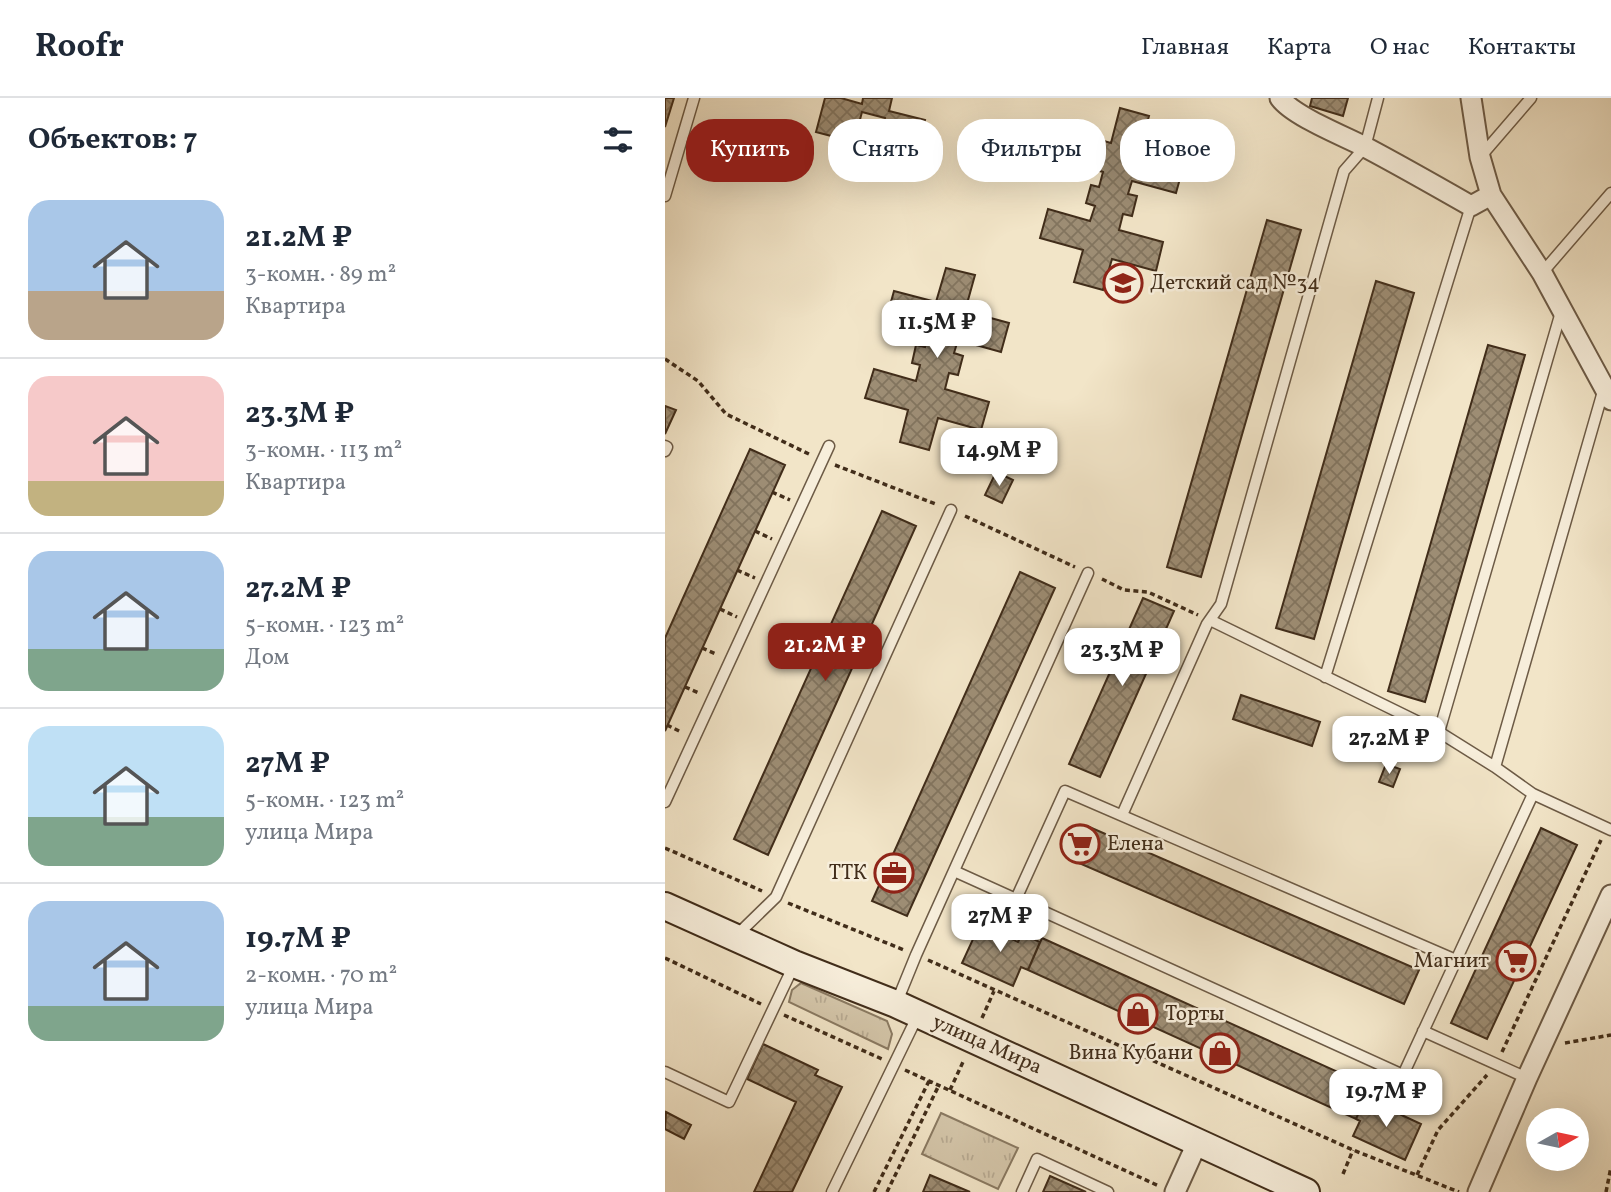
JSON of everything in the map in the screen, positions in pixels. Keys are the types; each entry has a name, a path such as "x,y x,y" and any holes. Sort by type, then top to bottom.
{"main road":[{"name":"улица Мира","path":"665,906 794,964 907,1009 1306,1192"}],"street":[{"path":"1280,98 1283,103 1309,118 1471,206 1491,195"},
{"path":"1471,98 1480,157 1491,195 1542,273 1608,394"},
{"path":"1478,1192 1541,1046 1604,929 1611,895"},
{"path":"1168,1189 1198,1141"}],"lane":[{"path":"665,196 694,98"},
{"path":"1122,815 1210,620 1221,604 1343,171 1365,147 1378,98"},
{"path":"1480,157 1531,98"},
{"path":"1542,273 1611,193"},
{"path":"1325,677 1471,206"},
{"path":"1439,732 1562,309"},
{"path":"1495,767 1608,394"},
{"path":"665,446 665,451"},
{"path":"665,802 829,446"},
{"path":"734,938 776,897 951,510"},
{"path":"832,1192 894,1065 916,955 1088,573"},
{"path":"1210,620 1439,732 1533,794 1609,829"},
{"path":"1016,899 1065,791 1456,960"},
{"path":"954,871 1403,1075 1533,794"},
{"path":"665,1072 729,1101 794,964"},
{"path":"1423,1031 1527,1078"},
{"path":"1022,1192 1037,1159 1108,1192"}],"path":[{"path":"665,359 698,382 726,414 823,460 951,510 1124,590 1148,592 1210,620"},
{"path":"1417,1175 1438,1130 1497,1064 1609,829"},
{"path":"665,848 916,955 1353,1150 1460,1192"},
{"path":"665,958 773,1010 1168,1189"},
{"path":"982,1018 994,991"},
{"path":"1541,1046 1611,1035"},
{"path":"950,1090 963,1062"},
{"path":"874,1192 929,1081"},
{"path":"887,1192 939,1086"},
{"path":"1343,1174 1353,1150"},
{"path":"1606,1192 1611,1167"}],"green space":[{"path":"801,983 887,1021 892,1034 888,1049 789,1002 792,990"},
{"path":"941,1113 1018,1148 998,1189 922,1154"}],"building":[{"path":"665,98 674,98 665,127"},
{"path":"825,98 841,98 862,104 863,98 892,98 889,111 921,119 885,119 862,112 860,119 828,119 828,135 816,132"},
{"path":"1312,98 1348,98 1343,116 1310,106"},
{"path":"1120,108 1149,116 1148,119 1120,119 1120,182 1132,182 1128,194 1137,196 1132,216 1123,214 1119,230 1163,242 1156,271 1112,259 1103,290 1074,282 1083,250 1040,238 1048,209 1090,221 1095,206 1086,203 1091,185 1099,187 1100,182 1106,182 1106,142 1111,143"},
{"path":"1136,182 1179,182 1176,193"},
{"path":"1267,220 1301,230 1201,577 1167,567"},
{"path":"946,268 975,275 965,311 1009,323 1001,352 958,340 954,353 963,356 958,375 949,373 945,389 989,402 981,430 938,418 929,450 900,442 908,410 865,398 874,369 916,381 920,365 912,363 916,345 925,347 929,332 886,320 894,291 936,302"},
{"path":"1376,281 1414,293 1314,639 1276,628"},
{"path":"1488,345 1525,355 1425,702 1388,691"},
{"path":"665,406 676,410 665,434"},
{"path":"750,449 785,465 665,731 665,638"},
{"path":"996,472 1013,480 1002,503 985,495"},
{"path":"882,511 916,526 768,855 734,839"},
{"path":"1020,572 1055,588 907,916 872,901"},
{"path":"1143,598 1174,611 1100,777 1069,764"},
{"path":"1241,695 1320,722 1312,746 1233,719"},
{"path":"1386,764 1400,769 1393,787 1379,782"},
{"path":"1087,826 1419,970 1404,1004 1072,860"},
{"path":"1541,828 1577,845 1487,1039 1451,1023"},
{"path":"980,924 1018,942 1022,934 1040,942 1028,970 1021,967 1013,986 962,963"},
{"path":"1042,938 1371,1087 1356,1119 1028,970"},
{"path":"763,1044 818,1070 815,1075 842,1087 792,1192 754,1192 796,1102 747,1079"},
{"path":"1365,1098 1421,1124 1405,1160 1353,1136 1360,1121 1356,1119"},
{"path":"666,1112 691,1125 684,1139 665,1129"},
{"path":"930,1175 970,1192 923,1192"},
{"path":"1050,1176 1086,1192 1043,1192"}],"place":[{"name":"Детский сад №34","path":"1123,283"},
{"name":"Елена","path":"1080,844"},
{"name":"ТТК","path":"894,873"},
{"name":"Магнит","path":"1516,961"},
{"name":"Торты","path":"1138,1014"},
{"name":"Вина Кубани","path":"1220,1053"}]}
